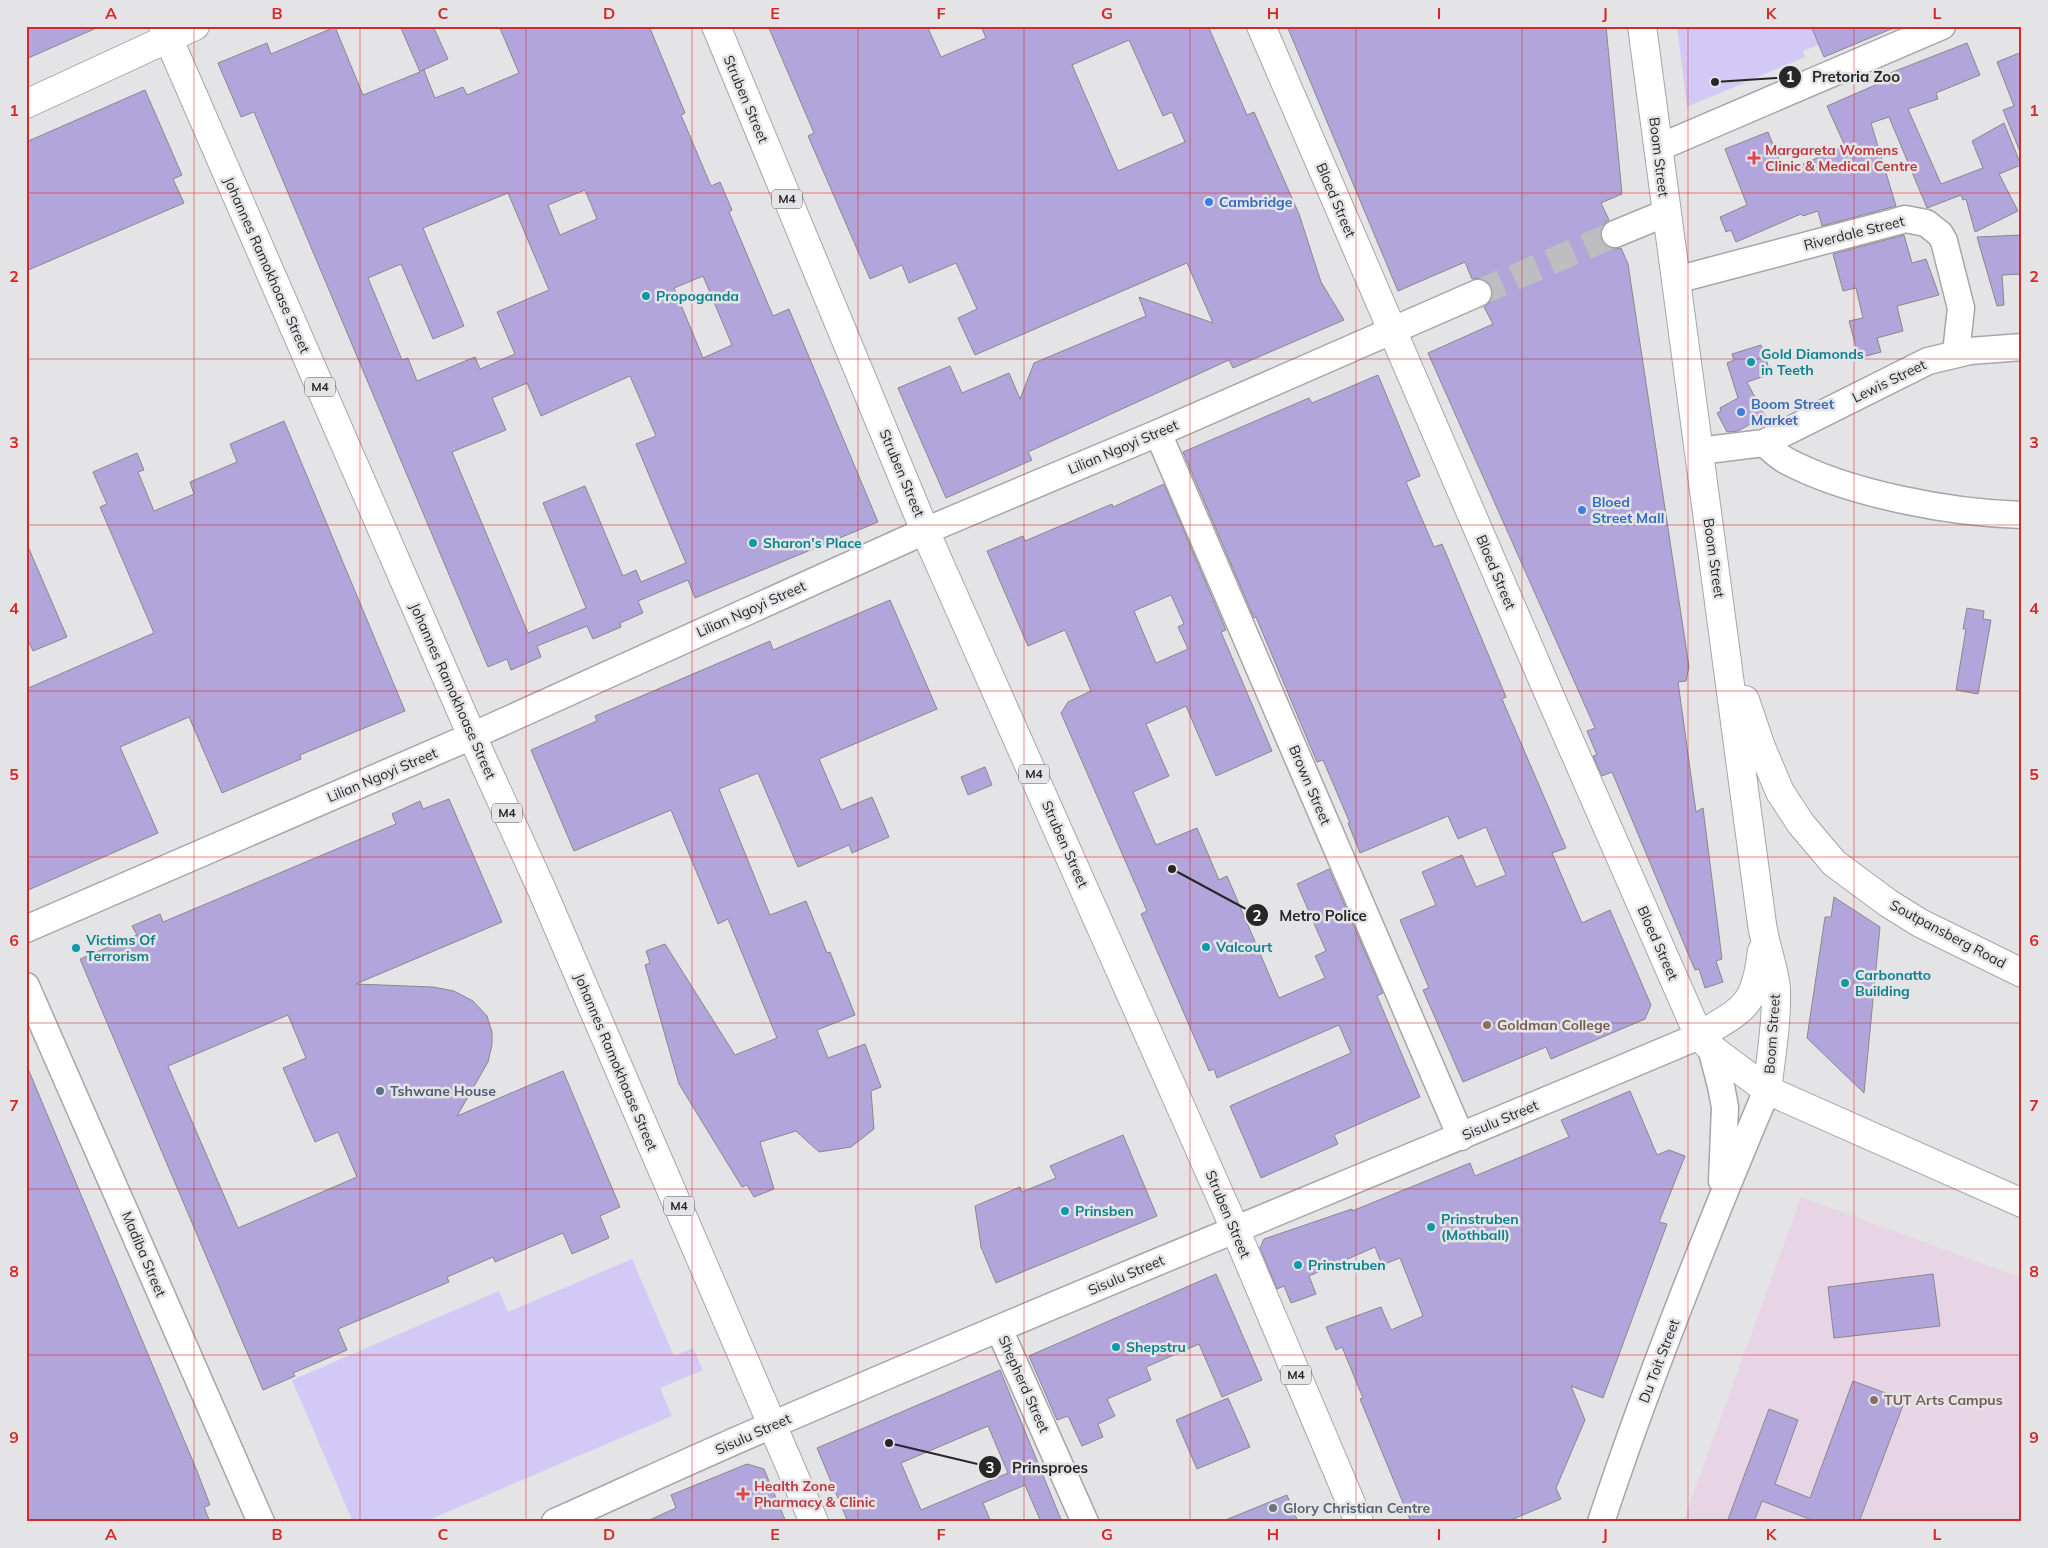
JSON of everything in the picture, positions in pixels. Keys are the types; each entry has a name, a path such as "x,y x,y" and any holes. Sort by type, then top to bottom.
{"main road":[{"path":"26,104 165,32 195,26"},
{"name":"Struben Street","path":"716,26 925,530 1235,1229 1359,1522"},
{"name":"Bloed Street","path":"1261,26 1548,692 1705,1042 1768,1090"},
{"name":"Boom Street","path":"1642,26 1764,938 1776,989 1768,1090"},
{"name":"Johannes Ramokhoase Street","path":"165,32 472,736 542,890 814,1522"},
{"name":"Soutpansberg Road","path":"1726,643 1761,747 1780,792 1801,824 1834,863 1888,903 1920,923 2022,973"},
{"path":"1705,1042 1749,1000 1758,982 1764,938"},
{"path":"1768,1090 2022,1203"}],"street":[{"path":"1658,148 1942,26"},
{"path":"1615,234 1666,213"},
{"name":"Riverdale Street","path":"1676,280 1905,219 1916,220 1933,228 1944,241 1961,308 1956,353"},
{"name":"Lilian Ngoyi Street","path":"26,929 472,736 925,530 1158,433 1478,293"},
{"name":"Lewis Street","path":"1699,451 1764,443 1910,368 1956,353 2022,347"},
{"name":"Brown Street","path":"1158,433 1461,1137"},
{"path":"1764,443 1784,459 1829,479 1886,496 1960,510 2022,515"},
{"name":"Madiba Street","path":"26,986 261,1522"},
{"name":"Sisulu Street","path":"555,1522 771,1425 1235,1229 1461,1137 1705,1042"},
{"name":"Du Toit Street","path":"1705,1042 1721,1086 1725,1107 1720,1201"},
{"name":"Du Toit Street","path":"1601,1522 1626,1448 1720,1201 1768,1090"},
{"name":"Shepherd Street","path":"999,1329 1085,1522"}],"shaded area":[{"path":"1677,26 1888,26 1823,43 1803,51 1805,57 1687,107"},
{"name":"TUT Arts Campus","path":"1801,1197 2022,1278 2022,1522 1683,1522"},
{"path":"632,1259 674,1356 693,1348 703,1370 660,1388 672,1416 424,1522 353,1522 292,1380 499,1291 508,1312"}],"building":[{"path":"26,26 101,26 26,59"},
{"path":"400,26 433,26 448,59 421,71 424,70 435,98 463,87 467,95 519,73 499,26 649,26 685,113 681,115 711,186 720,182 732,210 729,212 773,316 789,309 878,522 695,598 688,580 638,601 643,613 620,623 621,627 593,639 587,626 537,646 541,657 511,670 507,659 488,667 254,112 241,117 218,63 267,43 271,54 335,27 363,95 420,72","holes":["585,190 597,219 560,235 548,205","508,193 549,290 497,312 515,354 480,369 475,357 417,381 408,358 402,360 368,278 401,264 433,339 464,326 423,228","703,276 732,345 703,358 674,288","630,376 656,436 636,444 686,563 641,582 636,570 623,576 585,486 543,503 586,608 528,633 452,452 506,430 492,398 527,383 541,416"]},
{"path":"768,26 927,26 941,57 986,38 981,26 1208,26 1247,115 1254,112 1299,214 1321,282 1344,320 1233,368 1229,360 1028,452 1032,460 946,498 898,388 950,366 962,393 1009,373 1020,399 1034,363 1146,316 1139,297 1213,323 1187,263 975,355 958,318 977,309 956,263 909,283 902,265 870,279 808,136 814,133","holes":["1129,40 1163,116 1172,112 1185,142 1118,171 1072,65"]},
{"path":"1287,26 1606,26 1622,194 1601,203 1609,220 1603,225 1600,232 1601,240 1606,246 1614,249 1621,248 1628,264 1689,667 1686,681 1678,682 1696,812 1703,808 1722,959 1716,961 1723,982 1705,988 1699,969 1695,970 1612,772 1602,776 1593,756 1597,755 1587,731 1595,728 1428,353 1493,324 1484,307 1490,302 1493,295 1491,287 1487,281 1480,278 1472,279 1465,262 1398,291"},
{"path":"1811,26 1896,26 1896,27 1824,57"},
{"path":"1967,43 1980,75 1936,93 1938,99 1908,109 1941,184 1983,168 1972,141 2004,123 2021,165 1999,174 2018,211 1975,232 1966,199 1963,200 1961,195 1927,208 1889,117 1871,123 1896,206 1822,226 1818,211 1803,216 1801,214 1736,242 1731,230 1726,232 1720,217 1747,205 1725,149 1768,132 1784,172 1845,146 1827,106 1887,80 1885,75"},
{"path":"2022,52 2021,154 2003,110 2014,106 1997,62"},
{"path":"145,90 182,175 173,179 184,203 26,271 26,142"},
{"path":"1904,235 1912,263 1926,259 1939,295 1897,306 1903,331 1877,338 1881,352 1859,358 1849,321 1863,318 1856,288 1843,291 1833,254"},
{"path":"2022,235 2022,274 2002,275 2004,305 1997,306 1977,237"},
{"path":"1761,345 1771,374 1747,382 1765,416 1738,431 1727,432 1717,413 1721,411 1720,408 1738,398 1727,363 1734,360 1732,354"},
{"path":"1378,375 1420,476 1406,482 1434,547 1442,544 1506,697 1502,699 1566,848 1552,853 1582,923 1610,910 1651,1005 1645,1019 1551,1059 1546,1047 1463,1082 1423,990 1429,988 1400,920 1436,905 1422,872 1462,855 1476,887 1506,875 1486,827 1458,839 1448,816 1360,853 1348,823 1350,823 1323,760 1317,762 1256,617 1254,618 1183,452 1309,398 1312,403"},
{"path":"284,421 405,711 300,755 301,759 222,793 189,717 120,747 158,833 26,891 26,689 154,633 100,507 107,504 93,472 137,453 144,470 138,472 154,511 194,494 190,482 237,462 230,444"},
{"path":"1164,484 1226,630 1221,632 1272,751 1216,776 1186,706 1146,724 1169,776 1133,792 1156,845 1197,828 1219,880 1227,876 1279,998 1325,978 1315,956 1326,951 1297,884 1329,869 1383,993 1377,996 1420,1097 1334,1135 1338,1144 1261,1178 1230,1106 1351,1053 1339,1025 1217,1078 1214,1069 1209,1071 1141,914 1147,911 1061,713 1068,702 1091,691 1065,630 1028,646 987,551 1023,536 1025,541 1112,504 1113,507","holes":["1171,595 1184,624 1178,627 1188,649 1156,663 1134,611"]},
{"path":"26,542 67,637 33,651 26,636"},
{"path":"890,600 937,709 819,759 841,810 872,797 889,837 852,853 849,845 798,867 758,773 719,789 770,915 806,901 827,953 830,952 855,1015 817,1030 828,1058 865,1044 881,1087 871,1091 874,1129 851,1147 819,1152 796,1131 760,1142 774,1189 754,1197 747,1185 742,1187 679,1084 645,965 650,963 646,951 665,944 735,1055 777,1038 728,919 718,924 671,810 574,851 531,750 597,721 595,716 770,641 773,650"},
{"path":"1967,608 1984,611 1983,619 1991,620 1978,694 1956,690 1966,629 1963,629"},
{"path":"985,767 992,785 968,795 961,777"},
{"name":"Tshwane House","path":"449,799 502,922 356,984 433,987 454,991 473,1001 487,1016 492,1032 492,1045 488,1062 457,1116 563,1071 620,1207 600,1216 609,1238 572,1254 563,1233 495,1262 493,1257 447,1277 449,1282 338,1329 347,1350 293,1373 295,1376 263,1390 80,959 137,935 132,926 160,914 163,922 396,824 392,814 420,801 423,809","holes":["288,1015 306,1058 283,1068 315,1142 338,1132 357,1177 238,1228 168,1066"]},
{"name":"Carbonatto Building","path":"1834,897 1880,927 1864,1093 1807,1038 1825,917 1831,917"},
{"path":"26,1064 197,1471 210,1505 204,1507 210,1522 26,1522"},
{"path":"1630,1091 1657,1155 1669,1150 1685,1156 1659,1222 1667,1224 1603,1398 1571,1386 1585,1420 1556,1488 1561,1499 1506,1522 1411,1522 1360,1399 1363,1398 1342,1347 1336,1350 1326,1327 1381,1307 1391,1330 1423,1316 1400,1258 1382,1265 1375,1247 1309,1276 1316,1294 1291,1303 1284,1286 1277,1289 1260,1248 1264,1239 1352,1209 1352,1211 1470,1163 1475,1176 1569,1137 1561,1120"},
{"name":"Prinsben","path":"1123,1135 1157,1216 996,1283 981,1247 975,1206 1020,1187 1022,1192 1056,1178 1050,1166"},
{"name":"Shepstru","path":"1216,1274 1262,1380 1222,1397 1199,1344 1146,1367 1151,1380 1107,1399 1115,1416 1098,1424 1103,1437 1082,1446 1068,1416 1057,1420 1029,1356"},
{"path":"1933,1274 1940,1326 1834,1338 1828,1287"},
{"path":"1000,1370 1062,1522 1041,1522 1025,1485 983,1503 991,1522 848,1522 817,1448","holes":["988,1426 1008,1473 921,1510 901,1463"]},
{"path":"1853,1381 1905,1400 1859,1522 1817,1522 1762,1501 1754,1522 1727,1522 1769,1409 1798,1420 1775,1484 1810,1498"},
{"path":"1228,1398 1250,1447 1197,1469 1176,1420"},
{"path":"747,1464 764,1469 786,1522 645,1522 676,1508 671,1495"},
{"name":"Glory Christian Centre","path":"1287,1495 1298,1522 1223,1522 1223,1521"}],"tunnel":[{"path":"1478,293 1615,234"}],"place":[{"name":"Pretoria Zoo","path":"1715,82"},
{"name":"Margareta Womens Clinic & Medical Centre","path":"1754,158"},
{"name":"Cambridge","path":"1209,202"},
{"name":"Propoganda","path":"646,296"},
{"name":"Gold Diamonds in Teeth","path":"1751,362"},
{"name":"Boom Street Market","path":"1741,412"},
{"name":"Bloed Street Mall","path":"1582,510"},
{"name":"Sharon's Place","path":"753,543"},
{"name":"Metro Police","path":"1172,869"},
{"name":"Valcourt","path":"1206,947"},
{"name":"Victims Of Terrorism","path":"76,948"},
{"name":"Carbonatto Building","path":"1845,983"},
{"name":"Goldman College","path":"1487,1025"},
{"name":"Tshwane House","path":"380,1091"},
{"name":"Prinsben","path":"1065,1211"},
{"name":"Prinstruben (Mothball)","path":"1431,1227"},
{"name":"Prinstruben","path":"1298,1265"},
{"name":"Shepstru","path":"1116,1347"},
{"name":"TUT Arts Campus","path":"1874,1400"},
{"name":"Prinsproes","path":"889,1443"},
{"name":"Health Zone Pharmacy & Clinic","path":"743,1494"},
{"name":"Glory Christian Centre","path":"1273,1508"}]}
